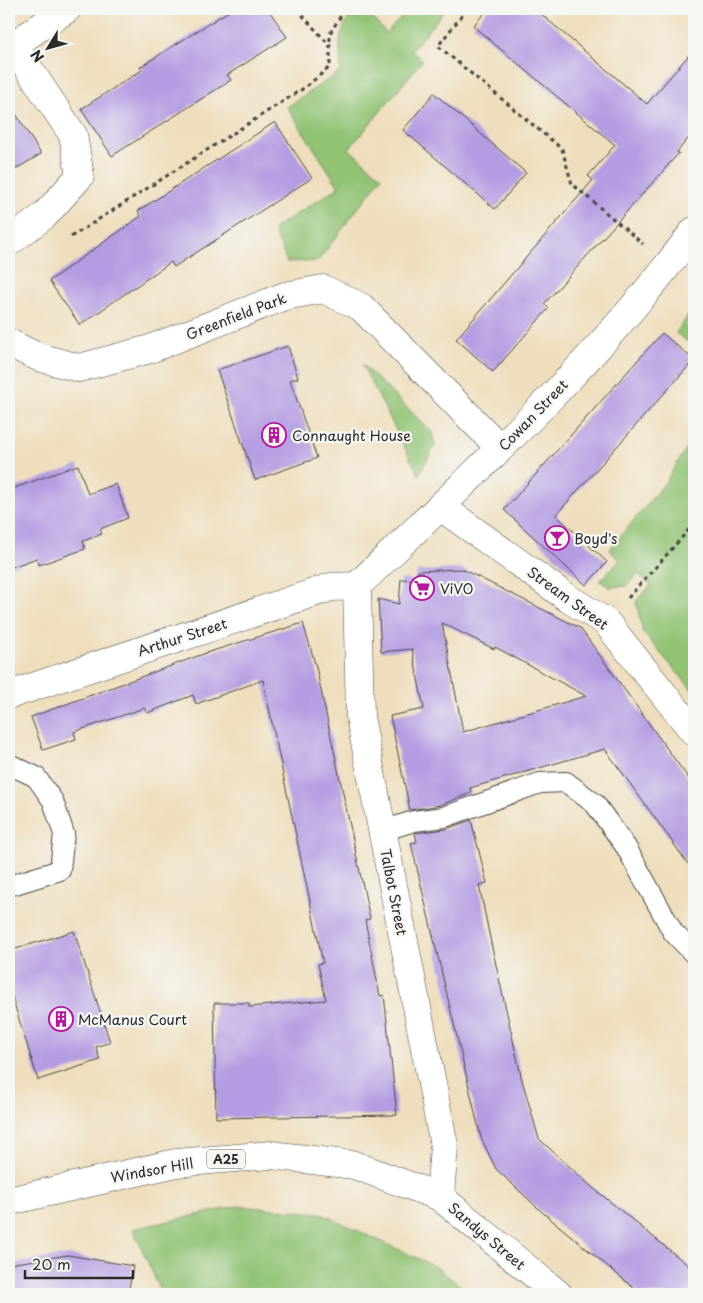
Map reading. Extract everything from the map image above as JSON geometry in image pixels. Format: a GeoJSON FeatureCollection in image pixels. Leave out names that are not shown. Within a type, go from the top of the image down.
{"type":"FeatureCollection","features":[{"type":"Feature","properties":{"kind":"street"},"geometry":{"type":"LineString","coordinates":[[9,242],[46,215],[80,176],[72,135],[11,47],[67,9]]}},
{"type":"Feature","properties":{"kind":"street","name":"Cowan Street"},"geometry":{"type":"LineString","coordinates":[[357,586],[500,448],[650,290],[694,230]]}},
{"type":"Feature","properties":{"kind":"street","name":"Greenfield Park"},"geometry":{"type":"LineString","coordinates":[[9,343],[38,357],[79,368],[150,349],[285,296],[323,289],[361,307],[500,448]]}},
{"type":"Feature","properties":{"kind":"street","name":"Stream Street"},"geometry":{"type":"LineString","coordinates":[[441,507],[569,599],[606,622],[694,732]]}},
{"type":"Feature","properties":{"kind":"street","name":"Arthur Street"},"geometry":{"type":"LineString","coordinates":[[9,695],[332,587],[357,586]]}},
{"type":"Feature","properties":{"kind":"street","name":"Talbot Street"},"geometry":{"type":"LineString","coordinates":[[357,586],[360,717],[444,1145],[440,1197]]}},
{"type":"Feature","properties":{"kind":"street","name":"Windsor Hill"},"geometry":{"type":"LineString","coordinates":[[9,1201],[176,1163],[272,1155],[354,1164],[440,1197]]}},
{"type":"Feature","properties":{"kind":"street","name":"Sandys Street"},"geometry":{"type":"LineString","coordinates":[[440,1197],[558,1294]]}},
{"type":"Feature","properties":{"kind":"lane"},"geometry":{"type":"LineString","coordinates":[[9,764],[36,776],[53,801],[64,834],[60,870],[12,885]]}},
{"type":"Feature","properties":{"kind":"lane"},"geometry":{"type":"LineString","coordinates":[[382,831],[414,821],[444,817],[540,783],[566,782],[595,804],[626,847],[673,932],[694,954]]}},
{"type":"Feature","properties":{"kind":"path"},"geometry":{"type":"LineString","coordinates":[[297,9],[330,47]]}},
{"type":"Feature","properties":{"kind":"path"},"geometry":{"type":"LineString","coordinates":[[64,242],[304,88],[330,67],[330,33],[345,9]]}},
{"type":"Feature","properties":{"kind":"path"},"geometry":{"type":"LineString","coordinates":[[467,9],[438,46],[562,149],[572,184],[668,266]]}},
{"type":"Feature","properties":{"kind":"path"},"geometry":{"type":"LineString","coordinates":[[626,600],[694,524]]}},
{"type":"Feature","properties":{"kind":"green space"},"geometry":{"type":"Polygon","coordinates":[[[354,9],[365,9],[386,33],[409,9],[446,9],[411,51],[423,60],[349,149],[382,177],[318,261],[287,262],[273,229],[339,187],[287,107],[341,71],[340,38],[354,9]]]}},
{"type":"Feature","properties":{"kind":"green space"},"geometry":{"type":"Polygon","coordinates":[[[694,307],[694,346],[676,333],[694,307]]]}},
{"type":"Feature","properties":{"kind":"green space"},"geometry":{"type":"Polygon","coordinates":[[[362,364],[432,432],[435,445],[419,475],[362,364]]]}},
{"type":"Feature","properties":{"kind":"green space"},"geometry":{"type":"Polygon","coordinates":[[[694,436],[694,692],[643,633],[636,601],[651,585],[638,574],[626,586],[609,587],[600,581],[620,560],[609,550],[665,483],[694,436]]]}},
{"type":"Feature","properties":{"kind":"green space"},"geometry":{"type":"Polygon","coordinates":[[[238,1206],[320,1213],[436,1267],[471,1294],[162,1294],[133,1229],[238,1206]]]}},
{"type":"Feature","properties":{"kind":"building"},"geometry":{"type":"Polygon","coordinates":[[[232,9],[268,9],[287,37],[227,75],[231,80],[112,156],[81,109],[142,70],[140,67],[232,9]]]}},
{"type":"Feature","properties":{"kind":"building"},"geometry":{"type":"Polygon","coordinates":[[[488,9],[535,9],[647,104],[694,49],[694,131],[677,152],[679,153],[544,304],[549,308],[493,372],[456,339],[593,180],[588,176],[615,145],[473,26],[488,9]]]}},
{"type":"Feature","properties":{"kind":"building"},"geometry":{"type":"Polygon","coordinates":[[[434,93],[526,173],[495,209],[403,130],[434,93]]]}},
{"type":"Feature","properties":{"kind":"building"},"geometry":{"type":"Polygon","coordinates":[[[9,103],[41,154],[9,173],[9,103]]]}},
{"type":"Feature","properties":{"kind":"building"},"geometry":{"type":"Polygon","coordinates":[[[275,122],[312,178],[174,267],[171,262],[80,325],[49,281],[141,216],[138,211],[275,122]]]}},
{"type":"Feature","properties":{"kind":"building"},"geometry":{"type":"Polygon","coordinates":[[[662,333],[694,360],[556,515],[607,562],[586,585],[504,510],[662,333]]]}},
{"type":"Feature","properties":{"kind":"building","name":"Connaught House"},"geometry":{"type":"Polygon","coordinates":[[[288,346],[298,378],[290,380],[317,458],[255,480],[217,370],[288,346]]]}},
{"type":"Feature","properties":{"kind":"building"},"geometry":{"type":"Polygon","coordinates":[[[78,465],[88,494],[116,484],[128,518],[100,529],[102,534],[83,541],[85,549],[39,565],[37,558],[9,568],[9,490],[78,465]]]}},
{"type":"Feature","properties":{"kind":"building"},"geometry":{"type":"Polygon","coordinates":[[[462,569],[580,628],[694,786],[694,872],[605,749],[470,788],[471,793],[441,805],[410,810],[390,716],[424,709],[412,649],[381,652],[378,599],[399,604],[401,579],[414,580],[418,571],[462,569]],[[442,623],[463,732],[586,696],[495,647],[494,649],[442,623]]]}},
{"type":"Feature","properties":{"kind":"building"},"geometry":{"type":"Polygon","coordinates":[[[303,623],[316,667],[370,919],[365,920],[380,996],[384,995],[397,1115],[216,1118],[214,1003],[249,1003],[249,1007],[326,1000],[318,964],[323,963],[263,680],[196,704],[193,695],[147,713],[144,708],[74,732],[76,739],[43,750],[31,717],[209,652],[303,623]]]}},
{"type":"Feature","properties":{"kind":"building"},"geometry":{"type":"Polygon","coordinates":[[[471,820],[487,883],[479,885],[491,943],[522,1080],[539,1139],[592,1187],[694,1270],[694,1294],[641,1294],[541,1211],[496,1169],[481,1138],[411,843],[417,842],[415,833],[446,829],[471,820]]]}},
{"type":"Feature","properties":{"kind":"building","name":"McManus Court"},"geometry":{"type":"Polygon","coordinates":[[[74,931],[110,1042],[96,1047],[100,1060],[38,1080],[9,987],[9,951],[74,931]]]}},
{"type":"Feature","properties":{"kind":"building"},"geometry":{"type":"Polygon","coordinates":[[[68,1255],[133,1266],[128,1294],[9,1294],[9,1264],[68,1255]]]}},
{"type":"Feature","properties":{"kind":"place","name":"Connaught House"},"geometry":{"type":"Point","coordinates":[274,435]}},
{"type":"Feature","properties":{"kind":"place","name":"Boyd's"},"geometry":{"type":"Point","coordinates":[557,538]}},
{"type":"Feature","properties":{"kind":"place","name":"ViVO"},"geometry":{"type":"Point","coordinates":[422,588]}},
{"type":"Feature","properties":{"kind":"place","name":"McManus Court"},"geometry":{"type":"Point","coordinates":[61,1019]}}]}
